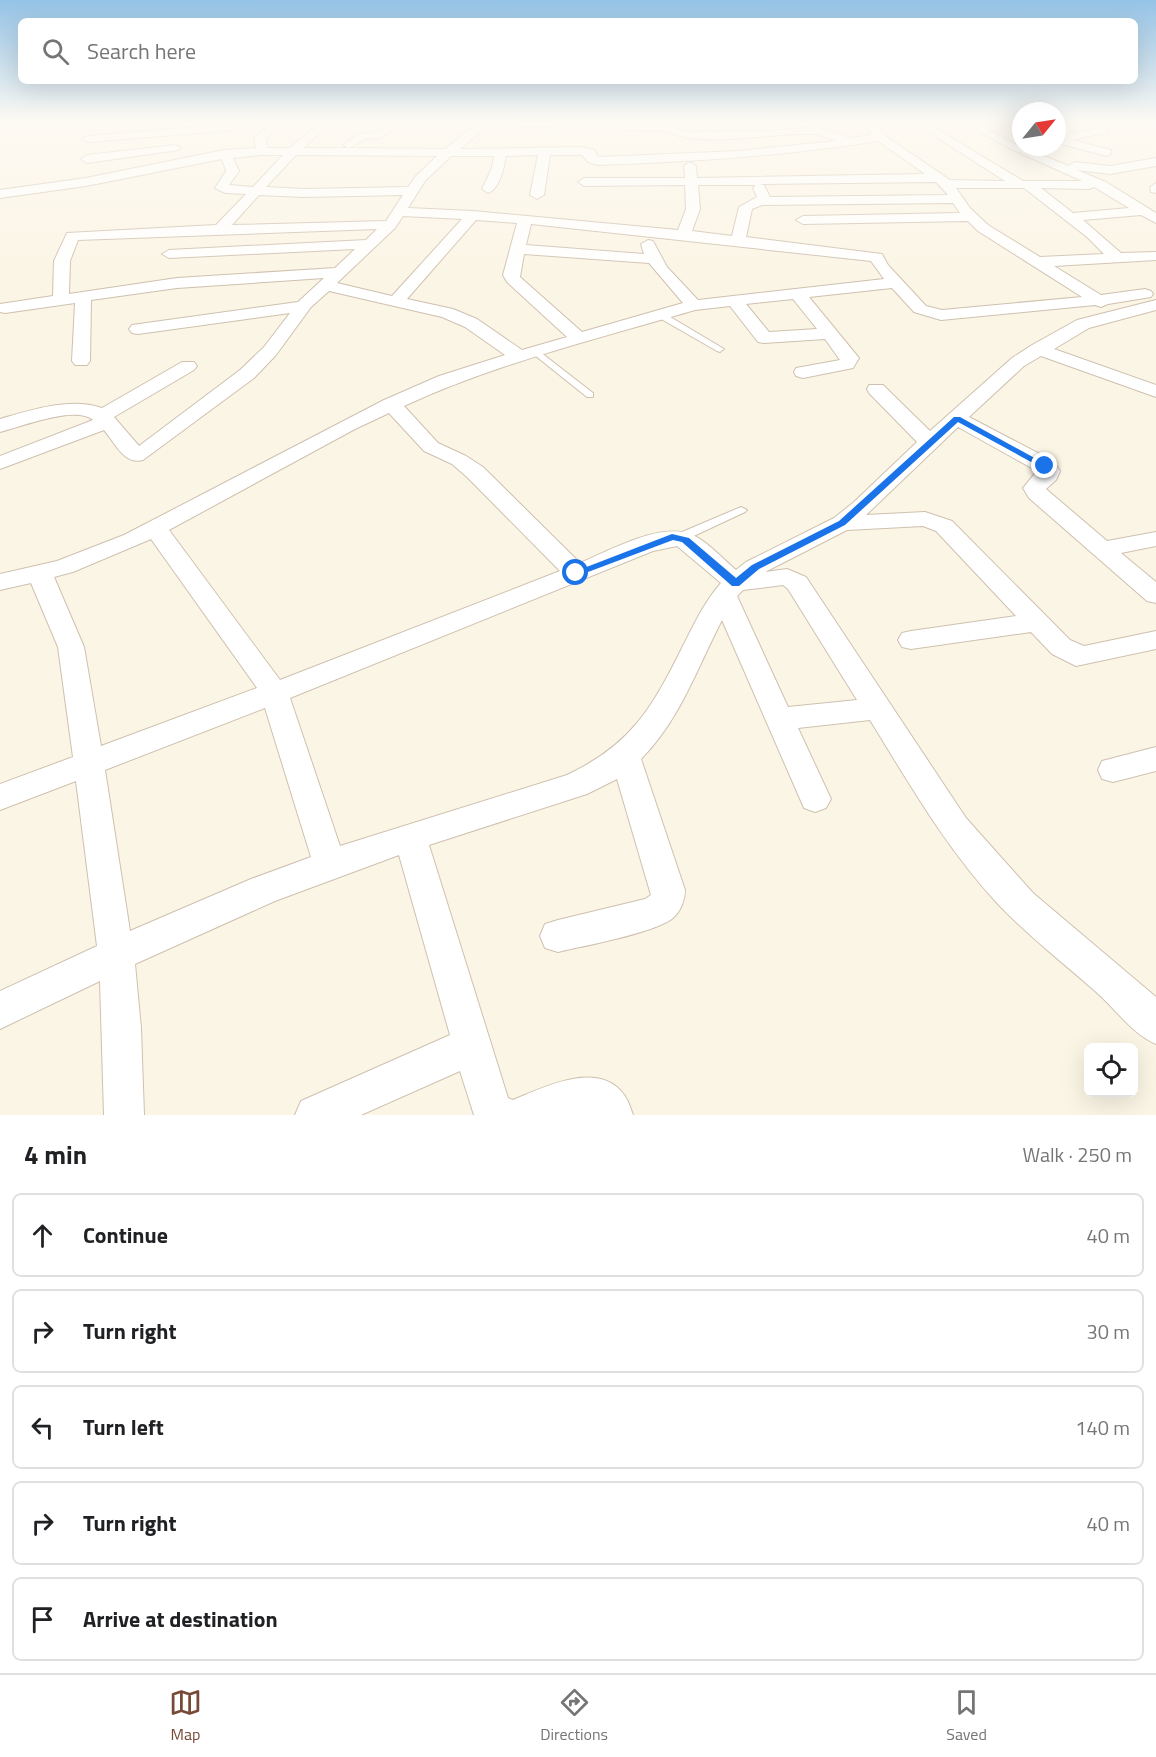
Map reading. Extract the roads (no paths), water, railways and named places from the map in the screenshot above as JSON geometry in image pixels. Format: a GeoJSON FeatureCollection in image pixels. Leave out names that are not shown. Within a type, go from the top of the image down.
{"type":"FeatureCollection","features":[{"type":"Feature","properties":{"kind":"street"},"geometry":{"type":"LineString","coordinates":[[0,183],[60,174]]}},
{"type":"Feature","properties":{"kind":"street"},"geometry":{"type":"LineString","coordinates":[[0,194],[125,174]]}},
{"type":"Feature","properties":{"kind":"street"},"geometry":{"type":"LineString","coordinates":[[231,174],[221,188],[255,192],[413,191]]}},
{"type":"Feature","properties":{"kind":"street"},"geometry":{"type":"LineString","coordinates":[[220,229],[272,174]]}},
{"type":"Feature","properties":{"kind":"street"},"geometry":{"type":"LineString","coordinates":[[0,426],[31,416],[91,410],[104,420],[136,456],[145,451],[247,374],[270,351],[303,306],[390,225],[425,174]]}},
{"type":"Feature","properties":{"kind":"street"},"geometry":{"type":"LineString","coordinates":[[488,189],[491,174]]}},
{"type":"Feature","properties":{"kind":"street"},"geometry":{"type":"LineString","coordinates":[[537,195],[541,174]]}},
{"type":"Feature","properties":{"kind":"street"},"geometry":{"type":"LineString","coordinates":[[684,234],[693,209],[691,174]]}},
{"type":"Feature","properties":{"kind":"street"},"geometry":{"type":"LineString","coordinates":[[584,182],[737,174]]}},
{"type":"Feature","properties":{"kind":"street"},"geometry":{"type":"LineString","coordinates":[[754,174],[763,201]]}},
{"type":"Feature","properties":{"kind":"street"},"geometry":{"type":"LineString","coordinates":[[934,174],[944,181],[982,228],[1119,312]]}},
{"type":"Feature","properties":{"kind":"street"},"geometry":{"type":"LineString","coordinates":[[1006,174],[1070,217],[1117,258]]}},
{"type":"Feature","properties":{"kind":"street"},"geometry":{"type":"LineString","coordinates":[[1076,174],[1101,185],[1156,219]]}},
{"type":"Feature","properties":{"kind":"street"},"geometry":{"type":"LineString","coordinates":[[756,180],[1101,185]]}},
{"type":"Feature","properties":{"kind":"street"},"geometry":{"type":"LineString","coordinates":[[738,240],[746,207],[763,201],[958,199]]}},
{"type":"Feature","properties":{"kind":"street"},"geometry":{"type":"LineString","coordinates":[[1070,217],[1156,204]]}},
{"type":"Feature","properties":{"kind":"street"},"geometry":{"type":"LineString","coordinates":[[400,212],[472,215],[644,230],[877,257]]}},
{"type":"Feature","properties":{"kind":"street"},"geometry":{"type":"LineString","coordinates":[[396,301],[472,215]]}},
{"type":"Feature","properties":{"kind":"street"},"geometry":{"type":"LineString","coordinates":[[803,220],[877,229],[971,217]]}},
{"type":"Feature","properties":{"kind":"street"},"geometry":{"type":"LineString","coordinates":[[525,220],[511,271],[513,279],[578,338]]}},
{"type":"Feature","properties":{"kind":"street"},"geometry":{"type":"LineString","coordinates":[[61,300],[62,261],[70,237],[189,230],[390,225]]}},
{"type":"Feature","properties":{"kind":"street"},"geometry":{"type":"LineString","coordinates":[[877,229],[877,257],[881,267],[920,309],[941,315],[1010,311],[1156,293]]}},
{"type":"Feature","properties":{"kind":"street"},"geometry":{"type":"LineString","coordinates":[[139,288],[189,230]]}},
{"type":"Feature","properties":{"kind":"street"},"geometry":{"type":"LineString","coordinates":[[644,230],[653,259],[660,270],[694,305]]}},
{"type":"Feature","properties":{"kind":"street"},"geometry":{"type":"LineString","coordinates":[[161,262],[370,244]]}},
{"type":"Feature","properties":{"kind":"street"},"geometry":{"type":"LineString","coordinates":[[517,249],[653,259]]}},
{"type":"Feature","properties":{"kind":"street"},"geometry":{"type":"LineString","coordinates":[[1035,262],[1156,256]]}},
{"type":"Feature","properties":{"kind":"street"},"geometry":{"type":"LineString","coordinates":[[5,309],[139,288],[245,277],[340,272]]}},
{"type":"Feature","properties":{"kind":"street"},"geometry":{"type":"LineString","coordinates":[[0,582],[40,574],[85,560],[156,529],[348,425],[446,380],[578,338],[694,305],[894,283]]}},
{"type":"Feature","properties":{"kind":"street"},"geometry":{"type":"LineString","coordinates":[[325,285],[460,318],[527,354]]}},
{"type":"Feature","properties":{"kind":"street"},"geometry":{"type":"LineString","coordinates":[[798,293],[848,354],[850,362],[840,366],[803,372]]}},
{"type":"Feature","properties":{"kind":"street"},"geometry":{"type":"LineString","coordinates":[[81,361],[83,296]]}},
{"type":"Feature","properties":{"kind":"street"},"geometry":{"type":"LineString","coordinates":[[733,299],[764,339],[831,333]]}},
{"type":"Feature","properties":{"kind":"street"},"geometry":{"type":"LineString","coordinates":[[0,1010],[116,955],[263,890],[330,865],[576,785],[605,771],[625,756],[657,721],[730,590],[755,567],[842,523],[1018,362],[1083,324],[1119,312],[1156,305]]}},
{"type":"Feature","properties":{"kind":"street"},"geometry":{"type":"LineString","coordinates":[[138,329],[303,306]]}},
{"type":"Feature","properties":{"kind":"street"},"geometry":{"type":"LineString","coordinates":[[1038,349],[1156,391]]}},
{"type":"Feature","properties":{"kind":"street"},"geometry":{"type":"LineString","coordinates":[[0,463],[104,420],[188,366]]}},
{"type":"Feature","properties":{"kind":"street"},"geometry":{"type":"LineString","coordinates":[[876,389],[930,443]]}},
{"type":"Feature","properties":{"kind":"street"},"geometry":{"type":"LineString","coordinates":[[391,404],[431,447],[459,460],[475,472],[576,573]]}},
{"type":"Feature","properties":{"kind":"street"},"geometry":{"type":"LineString","coordinates":[[957,419],[1045,466],[1049,471],[1048,475],[1034,488],[1037,493],[1156,596]]}},
{"type":"Feature","properties":{"kind":"street"},"geometry":{"type":"LineString","coordinates":[[842,523],[925,519],[937,522],[944,526],[1061,647],[1076,656],[1156,640]]}},
{"type":"Feature","properties":{"kind":"street"},"geometry":{"type":"LineString","coordinates":[[156,529],[262,673],[274,693],[330,865]]}},
{"type":"Feature","properties":{"kind":"street"},"geometry":{"type":"LineString","coordinates":[[0,797],[274,693],[664,539],[679,538],[685,540],[730,590],[779,719],[815,799]]}},
{"type":"Feature","properties":{"kind":"street"},"geometry":{"type":"LineString","coordinates":[[1102,549],[1156,539]]}},
{"type":"Feature","properties":{"kind":"street"},"geometry":{"type":"LineString","coordinates":[[40,574],[71,646],[116,955],[122,1028],[124,1115]]}},
{"type":"Feature","properties":{"kind":"street"},"geometry":{"type":"LineString","coordinates":[[730,590],[787,577],[797,583],[955,828],[1007,892],[1109,977],[1156,1025]]}},
{"type":"Feature","properties":{"kind":"street"},"geometry":{"type":"LineString","coordinates":[[911,640],[1037,622]]}},
{"type":"Feature","properties":{"kind":"street"},"geometry":{"type":"LineString","coordinates":[[779,719],[878,708]]}},
{"type":"Feature","properties":{"kind":"street"},"geometry":{"type":"LineString","coordinates":[[558,936],[651,913],[663,907],[668,898],[668,890],[625,756]]}},
{"type":"Feature","properties":{"kind":"street"},"geometry":{"type":"LineString","coordinates":[[1113,770],[1156,759]]}},
{"type":"Feature","properties":{"kind":"street"},"geometry":{"type":"LineString","coordinates":[[411,838],[489,1100],[494,1112],[499,1115]]}},
{"type":"Feature","properties":{"kind":"street"},"geometry":{"type":"LineString","coordinates":[[315,1115],[472,1045]]}},
{"type":"Feature","properties":{"kind":"street"},"geometry":{"type":"LineString","coordinates":[[526,1115],[586,1097],[598,1099],[608,1106],[613,1115]]}},
{"type":"Feature","properties":{"kind":"lane"},"geometry":{"type":"LineString","coordinates":[[660,314],[720,349]]}},
{"type":"Feature","properties":{"kind":"lane"},"geometry":{"type":"LineString","coordinates":[[527,354],[590,395]]}},
{"type":"Feature","properties":{"kind":"lane"},"geometry":{"type":"LineString","coordinates":[[679,538],[741,510]]}}]}
